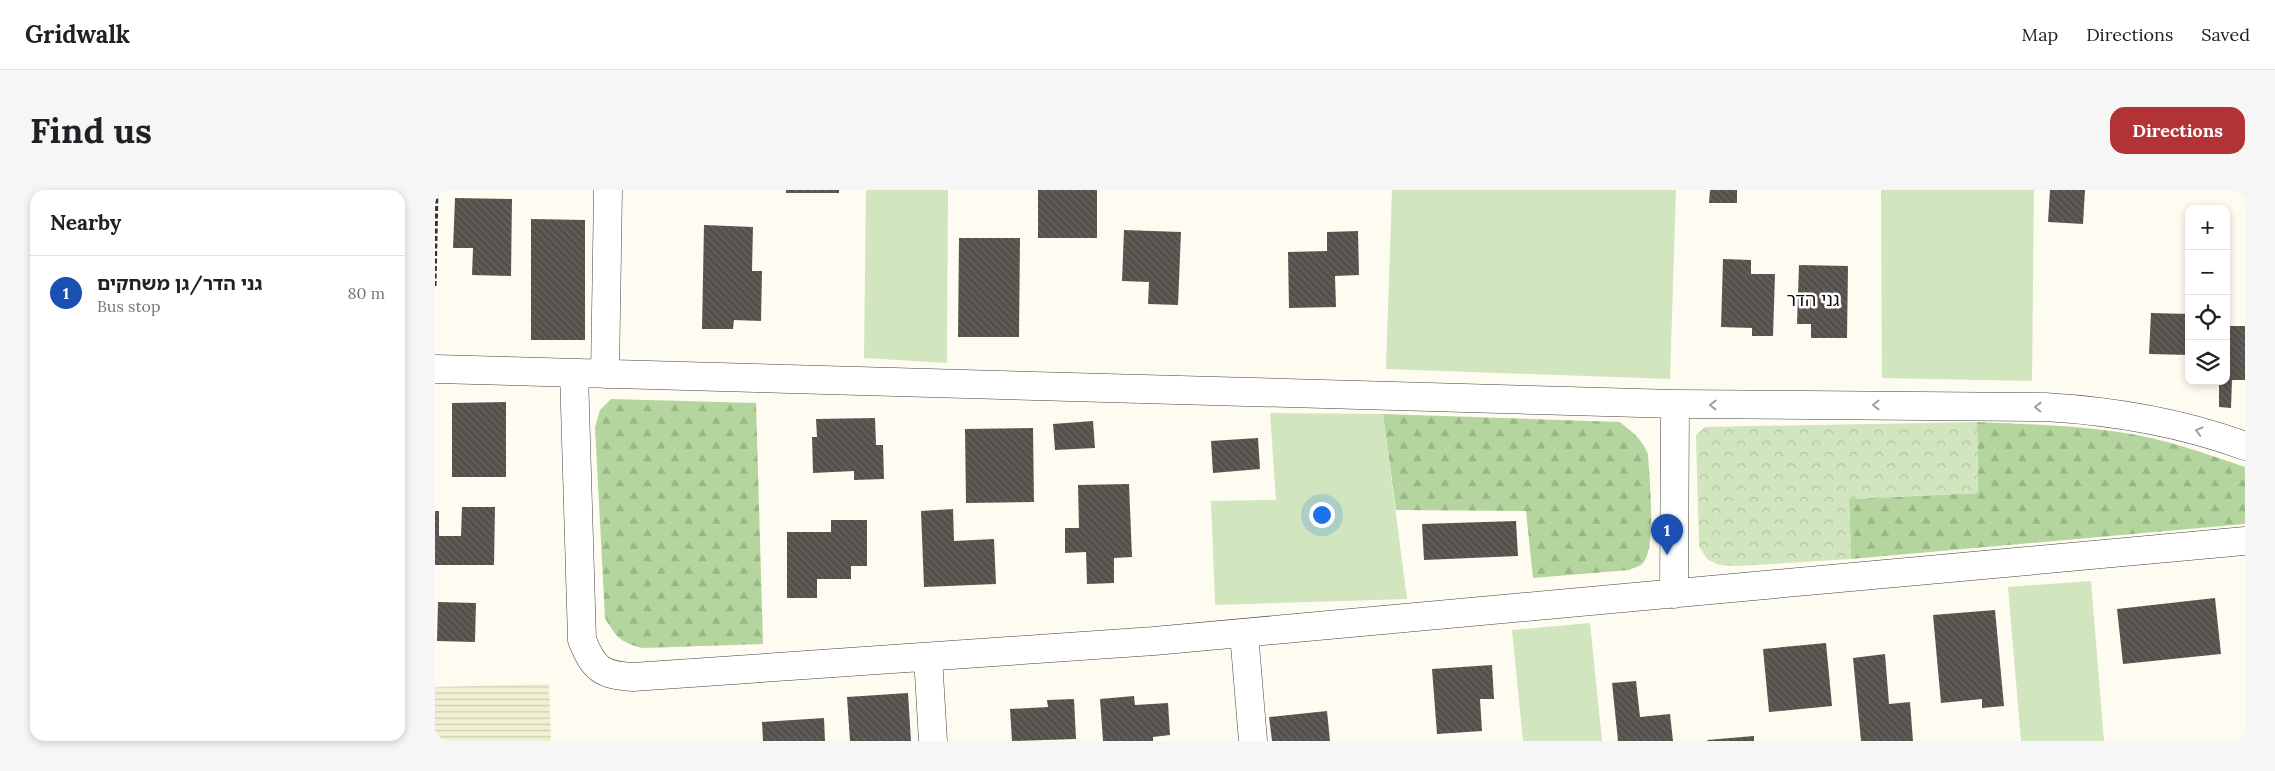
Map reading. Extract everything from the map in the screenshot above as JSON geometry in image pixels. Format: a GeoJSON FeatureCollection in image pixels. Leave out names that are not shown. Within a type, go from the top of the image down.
{"type":"FeatureCollection","features":[{"type":"Feature","properties":{"kind":"street"},"geometry":{"type":"LineString","coordinates":[[605,374],[608,190]]}},
{"type":"Feature","properties":{"kind":"street"},"geometry":{"type":"LineString","coordinates":[[435,369],[1675,404],[1991,406],[2079,409],[2174,424],[2245,446]]}},
{"type":"Feature","properties":{"kind":"street"},"geometry":{"type":"LineString","coordinates":[[574,373],[580,625],[582,640],[595,667],[617,676],[633,677],[928,657],[1244,633],[2245,541]]}},
{"type":"Feature","properties":{"kind":"street"},"geometry":{"type":"LineString","coordinates":[[1675,404],[1675,594]]}},
{"type":"Feature","properties":{"kind":"street"},"geometry":{"type":"LineString","coordinates":[[1244,633],[1253,741]]}},
{"type":"Feature","properties":{"kind":"street"},"geometry":{"type":"LineString","coordinates":[[928,657],[933,741]]}},
{"type":"Feature","properties":{"kind":"path"},"geometry":{"type":"LineString","coordinates":[[435,286],[437,190]]}},
{"type":"Feature","properties":{"kind":"shaded area"},"geometry":{"type":"Polygon","coordinates":[[[549,684],[551,741],[435,741],[435,687],[549,684]]]}},
{"type":"Feature","properties":{"kind":"green space"},"geometry":{"type":"Polygon","coordinates":[[[866,190],[948,190],[947,363],[864,358],[866,190]]]}},
{"type":"Feature","properties":{"kind":"green space"},"geometry":{"type":"Polygon","coordinates":[[[1392,190],[1676,190],[1670,379],[1386,369],[1392,190]]]}},
{"type":"Feature","properties":{"kind":"green space"},"geometry":{"type":"Polygon","coordinates":[[[1881,190],[2034,190],[2032,381],[1882,378],[1881,190]]]}},
{"type":"Feature","properties":{"kind":"green space"},"geometry":{"type":"Polygon","coordinates":[[[611,399],[756,403],[763,644],[642,648],[619,638],[605,618],[595,427],[600,410],[611,399]]]}},
{"type":"Feature","properties":{"kind":"green space"},"geometry":{"type":"Polygon","coordinates":[[[1270,413],[1383,414],[1407,599],[1215,605],[1211,501],[1276,500],[1270,413]]]}},
{"type":"Feature","properties":{"kind":"green space"},"geometry":{"type":"Polygon","coordinates":[[[1383,414],[1619,422],[1636,436],[1648,454],[1651,528],[1650,543],[1643,563],[1629,570],[1533,578],[1526,511],[1396,510],[1383,414]]]}},
{"type":"Feature","properties":{"kind":"green space"},"geometry":{"type":"Polygon","coordinates":[[[1977,422],[2066,426],[2135,435],[2183,446],[2245,467],[2245,524],[1851,559],[1849,499],[1978,493],[1977,422]]]}},
{"type":"Feature","properties":{"kind":"green space"},"geometry":{"type":"Polygon","coordinates":[[[1977,422],[1978,493],[1849,499],[1851,559],[1738,566],[1719,565],[1707,559],[1699,546],[1696,435],[1705,427],[1977,422]]]}},
{"type":"Feature","properties":{"kind":"green space"},"geometry":{"type":"Polygon","coordinates":[[[2091,581],[2104,741],[2021,741],[2008,587],[2091,581]]]}},
{"type":"Feature","properties":{"kind":"green space"},"geometry":{"type":"Polygon","coordinates":[[[1590,623],[1602,741],[1523,741],[1512,630],[1590,623]]]}},
{"type":"Feature","properties":{"kind":"building"},"geometry":{"type":"Polygon","coordinates":[[[786,190],[839,190],[839,193],[786,193],[786,190]]]}},
{"type":"Feature","properties":{"kind":"building"},"geometry":{"type":"Polygon","coordinates":[[[1038,190],[1097,190],[1097,238],[1038,238],[1038,190]]]}},
{"type":"Feature","properties":{"kind":"building"},"geometry":{"type":"Polygon","coordinates":[[[1710,190],[1737,190],[1737,203],[1709,203],[1710,190]]]}},
{"type":"Feature","properties":{"kind":"building"},"geometry":{"type":"Polygon","coordinates":[[[2050,190],[2085,190],[2083,224],[2048,222],[2050,190]]]}},
{"type":"Feature","properties":{"kind":"building"},"geometry":{"type":"Polygon","coordinates":[[[455,198],[512,199],[511,276],[472,275],[473,248],[453,248],[455,198]]]}},
{"type":"Feature","properties":{"kind":"building"},"geometry":{"type":"Polygon","coordinates":[[[531,219],[585,220],[585,340],[531,340],[531,219]]]}},
{"type":"Feature","properties":{"kind":"building"},"geometry":{"type":"Polygon","coordinates":[[[704,225],[753,227],[752,271],[762,271],[761,321],[734,320],[733,329],[702,329],[704,225]]]}},
{"type":"Feature","properties":{"kind":"building"},"geometry":{"type":"Polygon","coordinates":[[[1124,230],[1181,232],[1178,305],[1148,304],[1149,282],[1122,281],[1124,230]]]}},
{"type":"Feature","properties":{"kind":"building"},"geometry":{"type":"Polygon","coordinates":[[[1358,231],[1359,275],[1335,276],[1336,307],[1289,308],[1288,252],[1327,251],[1327,232],[1358,231]]]}},
{"type":"Feature","properties":{"kind":"building"},"geometry":{"type":"Polygon","coordinates":[[[959,238],[1020,238],[1019,337],[958,337],[959,238]]]}},
{"type":"Feature","properties":{"kind":"building"},"geometry":{"type":"Polygon","coordinates":[[[1723,259],[1751,260],[1751,274],[1775,274],[1773,336],[1752,336],[1752,328],[1721,327],[1723,259]]]}},
{"type":"Feature","properties":{"kind":"building"},"geometry":{"type":"Polygon","coordinates":[[[1799,265],[1848,266],[1847,338],[1811,338],[1811,324],[1797,324],[1799,265]]]}},
{"type":"Feature","properties":{"kind":"building"},"geometry":{"type":"Polygon","coordinates":[[[2151,313],[2185,314],[2185,355],[2149,354],[2151,313]]]}},
{"type":"Feature","properties":{"kind":"building"},"geometry":{"type":"Polygon","coordinates":[[[2230,326],[2245,326],[2245,380],[2232,380],[2231,408],[2219,407],[2219,385],[2230,385],[2230,326]]]}},
{"type":"Feature","properties":{"kind":"building"},"geometry":{"type":"Polygon","coordinates":[[[506,402],[506,477],[452,477],[452,403],[506,402]]]}},
{"type":"Feature","properties":{"kind":"building"},"geometry":{"type":"Polygon","coordinates":[[[875,418],[876,445],[883,445],[884,479],[854,480],[854,471],[813,473],[812,437],[817,437],[816,419],[875,418]]]}},
{"type":"Feature","properties":{"kind":"building"},"geometry":{"type":"Polygon","coordinates":[[[1093,421],[1095,448],[1055,450],[1053,424],[1093,421]]]}},
{"type":"Feature","properties":{"kind":"building"},"geometry":{"type":"Polygon","coordinates":[[[1033,428],[1034,502],[966,503],[965,429],[1033,428]]]}},
{"type":"Feature","properties":{"kind":"building"},"geometry":{"type":"Polygon","coordinates":[[[1258,438],[1260,469],[1213,473],[1211,441],[1258,438]]]}},
{"type":"Feature","properties":{"kind":"building"},"geometry":{"type":"Polygon","coordinates":[[[1129,484],[1132,557],[1114,558],[1114,583],[1087,584],[1086,552],[1065,553],[1065,528],[1079,528],[1078,485],[1129,484]]]}},
{"type":"Feature","properties":{"kind":"building"},"geometry":{"type":"Polygon","coordinates":[[[462,507],[495,507],[494,565],[435,565],[435,511],[439,511],[439,536],[461,536],[462,507]]]}},
{"type":"Feature","properties":{"kind":"building"},"geometry":{"type":"Polygon","coordinates":[[[953,509],[954,541],[994,539],[996,584],[924,587],[921,511],[953,509]]]}},
{"type":"Feature","properties":{"kind":"building"},"geometry":{"type":"Polygon","coordinates":[[[831,520],[867,520],[867,566],[851,566],[851,579],[817,579],[817,598],[787,598],[787,532],[831,532],[831,520]]]}},
{"type":"Feature","properties":{"kind":"building"},"geometry":{"type":"Polygon","coordinates":[[[1516,521],[1518,556],[1424,560],[1422,524],[1516,521]]]}},
{"type":"Feature","properties":{"kind":"building"},"geometry":{"type":"Polygon","coordinates":[[[2215,598],[2221,654],[2123,664],[2117,609],[2215,598]]]}},
{"type":"Feature","properties":{"kind":"building"},"geometry":{"type":"Polygon","coordinates":[[[438,602],[476,603],[475,642],[437,641],[438,602]]]}},
{"type":"Feature","properties":{"kind":"building"},"geometry":{"type":"Polygon","coordinates":[[[1995,610],[2004,706],[1982,708],[1982,699],[1941,703],[1933,615],[1995,610]]]}},
{"type":"Feature","properties":{"kind":"building"},"geometry":{"type":"Polygon","coordinates":[[[1826,643],[1832,706],[1769,712],[1763,649],[1826,643]]]}},
{"type":"Feature","properties":{"kind":"building"},"geometry":{"type":"Polygon","coordinates":[[[1885,654],[1889,704],[1910,702],[1913,741],[1861,741],[1853,658],[1885,654]]]}},
{"type":"Feature","properties":{"kind":"building"},"geometry":{"type":"Polygon","coordinates":[[[1492,665],[1494,699],[1480,699],[1482,731],[1437,734],[1432,669],[1492,665]]]}},
{"type":"Feature","properties":{"kind":"building"},"geometry":{"type":"Polygon","coordinates":[[[1636,681],[1640,717],[1670,714],[1673,741],[1618,741],[1612,683],[1636,681]]]}},
{"type":"Feature","properties":{"kind":"building"},"geometry":{"type":"Polygon","coordinates":[[[908,693],[911,741],[850,741],[847,697],[908,693]]]}},
{"type":"Feature","properties":{"kind":"building"},"geometry":{"type":"Polygon","coordinates":[[[1134,696],[1135,705],[1168,703],[1170,735],[1153,737],[1153,741],[1103,741],[1100,699],[1134,696]]]}},
{"type":"Feature","properties":{"kind":"building"},"geometry":{"type":"Polygon","coordinates":[[[1074,699],[1076,739],[1012,741],[1010,709],[1048,707],[1047,700],[1074,699]]]}},
{"type":"Feature","properties":{"kind":"building"},"geometry":{"type":"Polygon","coordinates":[[[1327,711],[1330,741],[1272,741],[1269,717],[1327,711]]]}},
{"type":"Feature","properties":{"kind":"building"},"geometry":{"type":"Polygon","coordinates":[[[824,718],[825,741],[763,741],[762,722],[824,718]]]}},
{"type":"Feature","properties":{"kind":"building"},"geometry":{"type":"Polygon","coordinates":[[[1754,736],[1754,741],[1707,740],[1754,736]]]}},
{"type":"Feature","properties":{"kind":"place","name":"גני הדר/גן משחקים"},"geometry":{"type":"Point","coordinates":[1667,555]}},
{"type":"Feature","properties":{"kind":"district","name":"גני הדר"},"geometry":{"type":"Point","coordinates":[1813,299]}}]}
